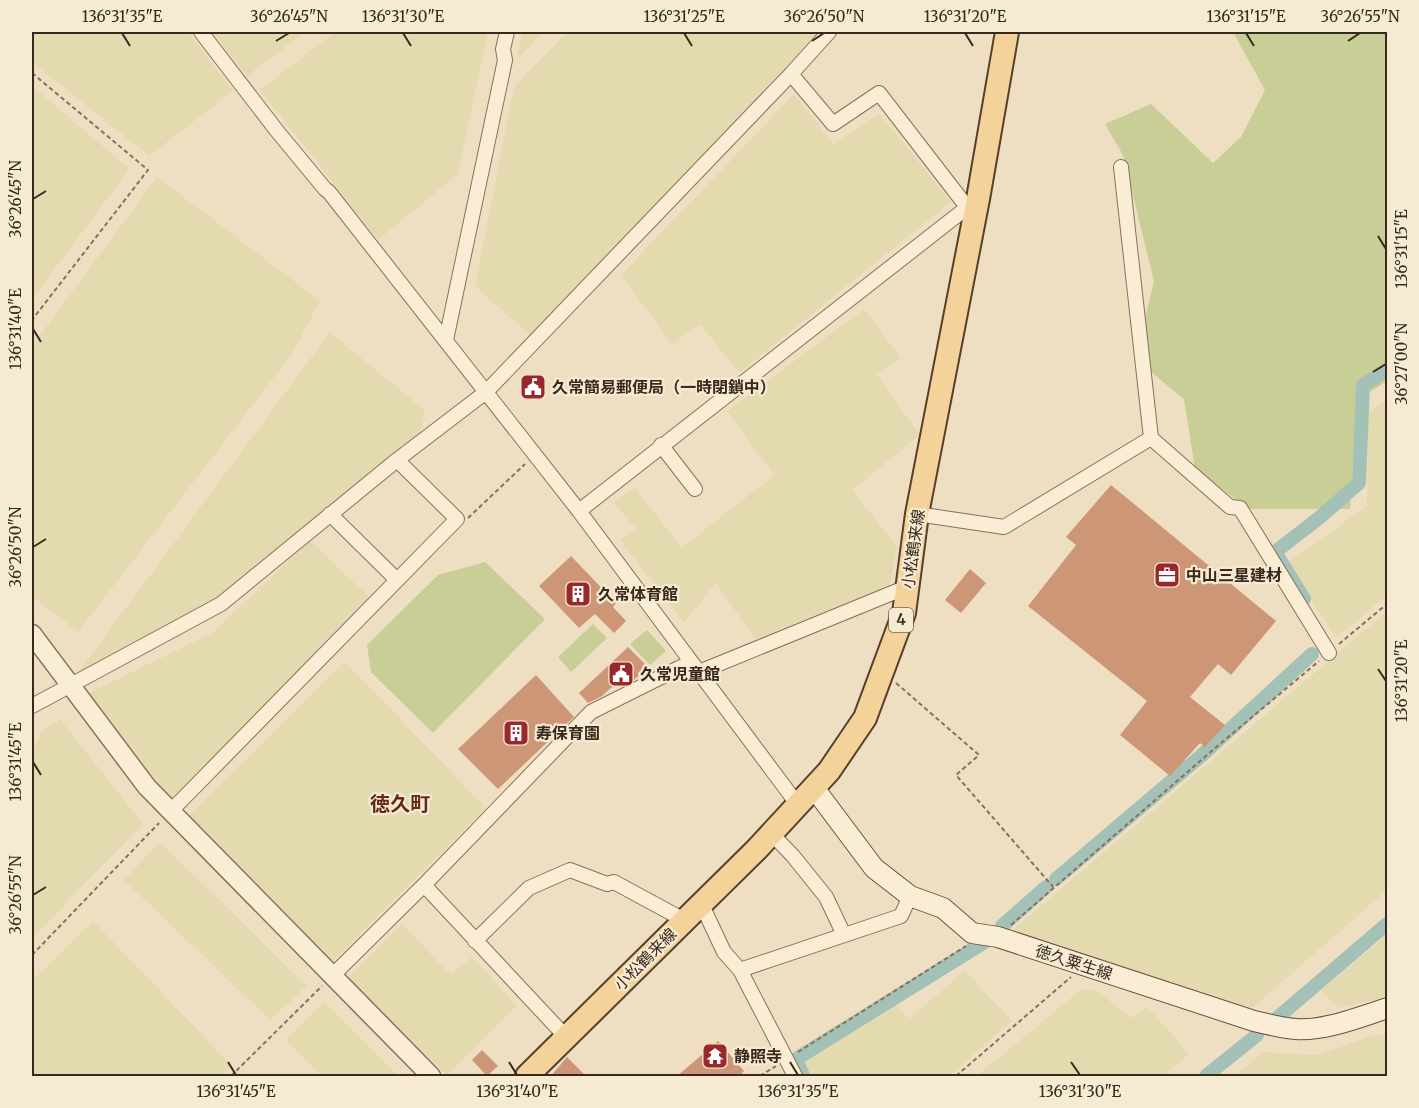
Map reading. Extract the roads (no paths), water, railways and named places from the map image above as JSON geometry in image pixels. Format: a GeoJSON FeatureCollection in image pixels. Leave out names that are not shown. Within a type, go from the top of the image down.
{"type":"FeatureCollection","features":[{"type":"Feature","properties":{"kind":"main road","name":"小松鶴来線"},"geometry":{"type":"LineString","coordinates":[[527,1077],[798,805],[829,771],[865,718],[904,613],[917,514],[1006,32]]}},
{"type":"Feature","properties":{"kind":"main road","name":"徳久粟生線"},"geometry":{"type":"LineString","coordinates":[[814,788],[874,868],[910,896],[943,908],[972,933],[991,936],[1254,1021],[1278,1026],[1298,1029],[1335,1025],[1388,1008]]}},
{"type":"Feature","properties":{"kind":"street"},"geometry":{"type":"LineString","coordinates":[[201,32],[579,511],[798,805]]}},
{"type":"Feature","properties":{"kind":"street"},"geometry":{"type":"LineString","coordinates":[[446,340],[505,60],[503,49],[507,32]]}},
{"type":"Feature","properties":{"kind":"street"},"geometry":{"type":"LineString","coordinates":[[32,706],[221,604],[397,460],[486,392],[829,32]]}},
{"type":"Feature","properties":{"kind":"street"},"geometry":{"type":"LineString","coordinates":[[579,511],[973,203],[879,93],[833,124],[791,74]]}},
{"type":"Feature","properties":{"kind":"street"},"geometry":{"type":"LineString","coordinates":[[1121,167],[1151,438],[1230,507],[1240,508],[1329,653]]}},
{"type":"Feature","properties":{"kind":"street"},"geometry":{"type":"LineString","coordinates":[[917,514],[1004,527],[1151,438]]}},
{"type":"Feature","properties":{"kind":"street"},"geometry":{"type":"LineString","coordinates":[[662,445],[695,489]]}},
{"type":"Feature","properties":{"kind":"street"},"geometry":{"type":"LineString","coordinates":[[170,812],[457,519],[397,460]]}},
{"type":"Feature","properties":{"kind":"street"},"geometry":{"type":"LineString","coordinates":[[330,514],[397,580]]}},
{"type":"Feature","properties":{"kind":"street"},"geometry":{"type":"LineString","coordinates":[[332,976],[424,885],[591,712],[695,667],[907,587]]}},
{"type":"Feature","properties":{"kind":"street"},"geometry":{"type":"LineString","coordinates":[[32,634],[122,757],[170,812],[431,1077]]}},
{"type":"Feature","properties":{"kind":"street"},"geometry":{"type":"LineString","coordinates":[[771,833],[826,897],[844,935]]}},
{"type":"Feature","properties":{"kind":"street"},"geometry":{"type":"LineString","coordinates":[[475,941],[529,888],[570,870],[607,884],[614,882],[684,920]]}},
{"type":"Feature","properties":{"kind":"street"},"geometry":{"type":"LineString","coordinates":[[424,885],[566,1037]]}},
{"type":"Feature","properties":{"kind":"street"},"geometry":{"type":"LineString","coordinates":[[740,970],[826,939],[901,916],[910,896]]}},
{"type":"Feature","properties":{"kind":"street"},"geometry":{"type":"LineString","coordinates":[[701,903],[724,952],[740,970],[795,1077]]}},
{"type":"Feature","properties":{"kind":"waterway"},"geometry":{"type":"LineString","coordinates":[[1304,599],[1275,552],[1359,483],[1363,385],[1388,369]]}},
{"type":"Feature","properties":{"kind":"waterway"},"geometry":{"type":"LineString","coordinates":[[1056,879],[1202,755],[1312,654]]}},
{"type":"Feature","properties":{"kind":"waterway"},"geometry":{"type":"LineString","coordinates":[[1002,926],[1046,887]]}},
{"type":"Feature","properties":{"kind":"waterway"},"geometry":{"type":"LineString","coordinates":[[1276,1019],[1388,923]]}},
{"type":"Feature","properties":{"kind":"waterway"},"geometry":{"type":"LineString","coordinates":[[803,1076],[796,1059],[983,943]]}},
{"type":"Feature","properties":{"kind":"waterway"},"geometry":{"type":"LineString","coordinates":[[1206,1076],[1257,1035]]}},
{"type":"Feature","properties":{"kind":"place","name":"久常簡易郵便局（一時閉鎖中）"},"geometry":{"type":"Point","coordinates":[533,387]}},
{"type":"Feature","properties":{"kind":"place","name":"中山三星建材"},"geometry":{"type":"Point","coordinates":[1167,575]}},
{"type":"Feature","properties":{"kind":"place","name":"久常体育館"},"geometry":{"type":"Point","coordinates":[578,594]}},
{"type":"Feature","properties":{"kind":"place","name":"久常児童館"},"geometry":{"type":"Point","coordinates":[621,674]}},
{"type":"Feature","properties":{"kind":"place","name":"寿保育園"},"geometry":{"type":"Point","coordinates":[516,733]}},
{"type":"Feature","properties":{"kind":"place","name":"静照寺"},"geometry":{"type":"Point","coordinates":[715,1056]}},
{"type":"Feature","properties":{"kind":"district","name":"徳久町"},"geometry":{"type":"Point","coordinates":[400,804]}}]}
